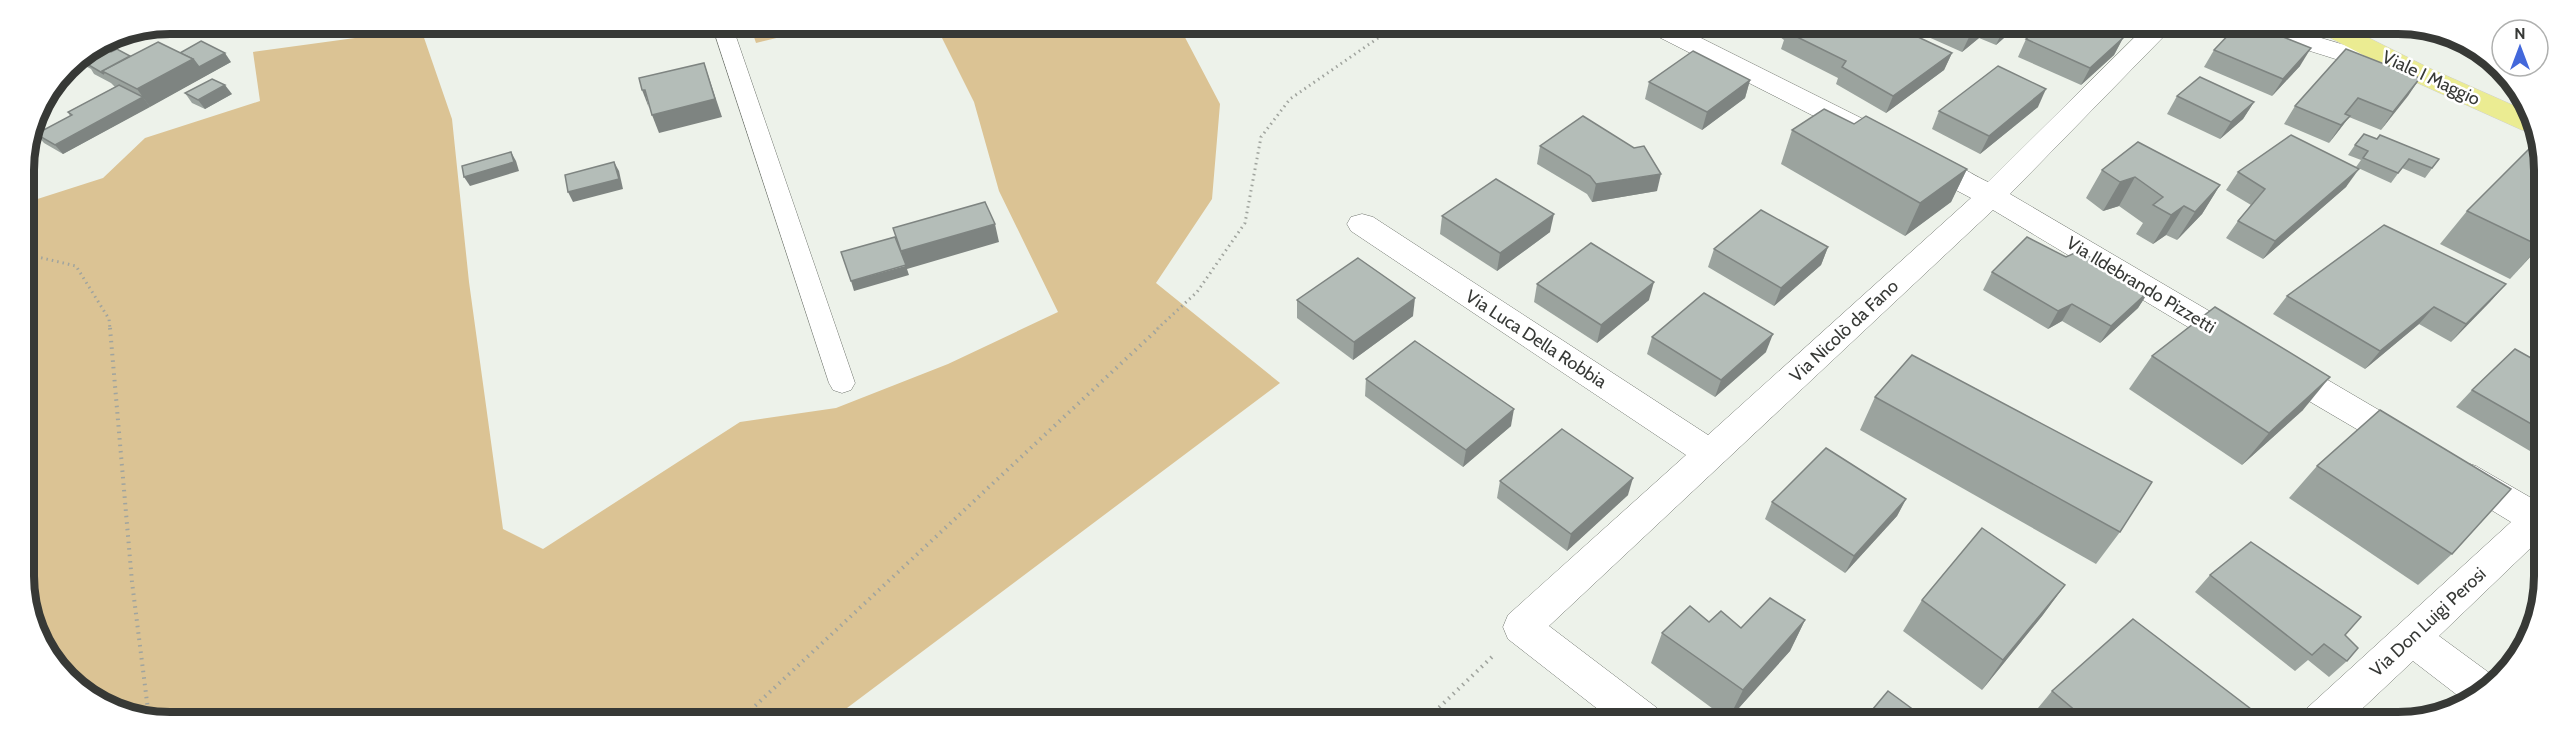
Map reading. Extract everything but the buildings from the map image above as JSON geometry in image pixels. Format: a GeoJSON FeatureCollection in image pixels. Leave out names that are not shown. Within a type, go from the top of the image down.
{"type":"FeatureCollection","features":[{"type":"Feature","properties":{"kind":"main road","name":"Viale I Maggio"},"geometry":{"type":"LineString","coordinates":[[2342,34],[2420,74],[2524,120]]}},
{"type":"Feature","properties":{"kind":"street","name":"Via Ildebrando Pizzetti"},"geometry":{"type":"LineString","coordinates":[[1672,34],[1991,196],[2534,518]]}},
{"type":"Feature","properties":{"kind":"street","name":"Via Nicolò da Fano"},"geometry":{"type":"LineString","coordinates":[[1522,627],[1991,196],[2153,34]]}},
{"type":"Feature","properties":{"kind":"street"},"geometry":{"type":"LineString","coordinates":[[2283,34],[2420,74]]}},
{"type":"Feature","properties":{"kind":"street","name":"Via Luca Della Robbia"},"geometry":{"type":"LineString","coordinates":[[1362,224],[1711,454]]}},
{"type":"Feature","properties":{"kind":"street","name":"Via Don Luigi Perosi"},"geometry":{"type":"LineString","coordinates":[[2331,712],[2534,524]]}},
{"type":"Feature","properties":{"kind":"street"},"geometry":{"type":"LineString","coordinates":[[1522,627],[1631,712]]}},
{"type":"Feature","properties":{"kind":"street"},"geometry":{"type":"LineString","coordinates":[[2412,638],[2477,686]]}},
{"type":"Feature","properties":{"kind":"lane"},"geometry":{"type":"LineString","coordinates":[[725,34],[842,383]]}},
{"type":"Feature","properties":{"kind":"path"},"geometry":{"type":"LineString","coordinates":[[748,712],[1197,292],[1245,223],[1261,137],[1290,99],[1384,34]]}},
{"type":"Feature","properties":{"kind":"path"},"geometry":{"type":"LineString","coordinates":[[35,257],[76,266],[109,319],[132,582],[148,710]]}},
{"type":"Feature","properties":{"kind":"path"},"geometry":{"type":"LineString","coordinates":[[1434,712],[1522,627]]}},
{"type":"Feature","properties":{"kind":"shaded area"},"geometry":{"type":"Polygon","coordinates":[[[384,34],[423,34],[452,119],[469,282],[503,529],[543,549],[740,422],[836,408],[948,364],[1058,312],[999,191],[974,102],[940,34],[1183,34],[1220,104],[1212,199],[1156,283],[1280,383],[842,712],[152,711],[135,708],[102,694],[74,673],[53,645],[39,612],[34,577],[35,200],[103,178],[145,138],[260,101],[253,52],[384,34]]]}},
{"type":"Feature","properties":{"kind":"shaded area"},"geometry":{"type":"Polygon","coordinates":[[[753,34],[793,34],[756,43],[753,34]]]}}]}
